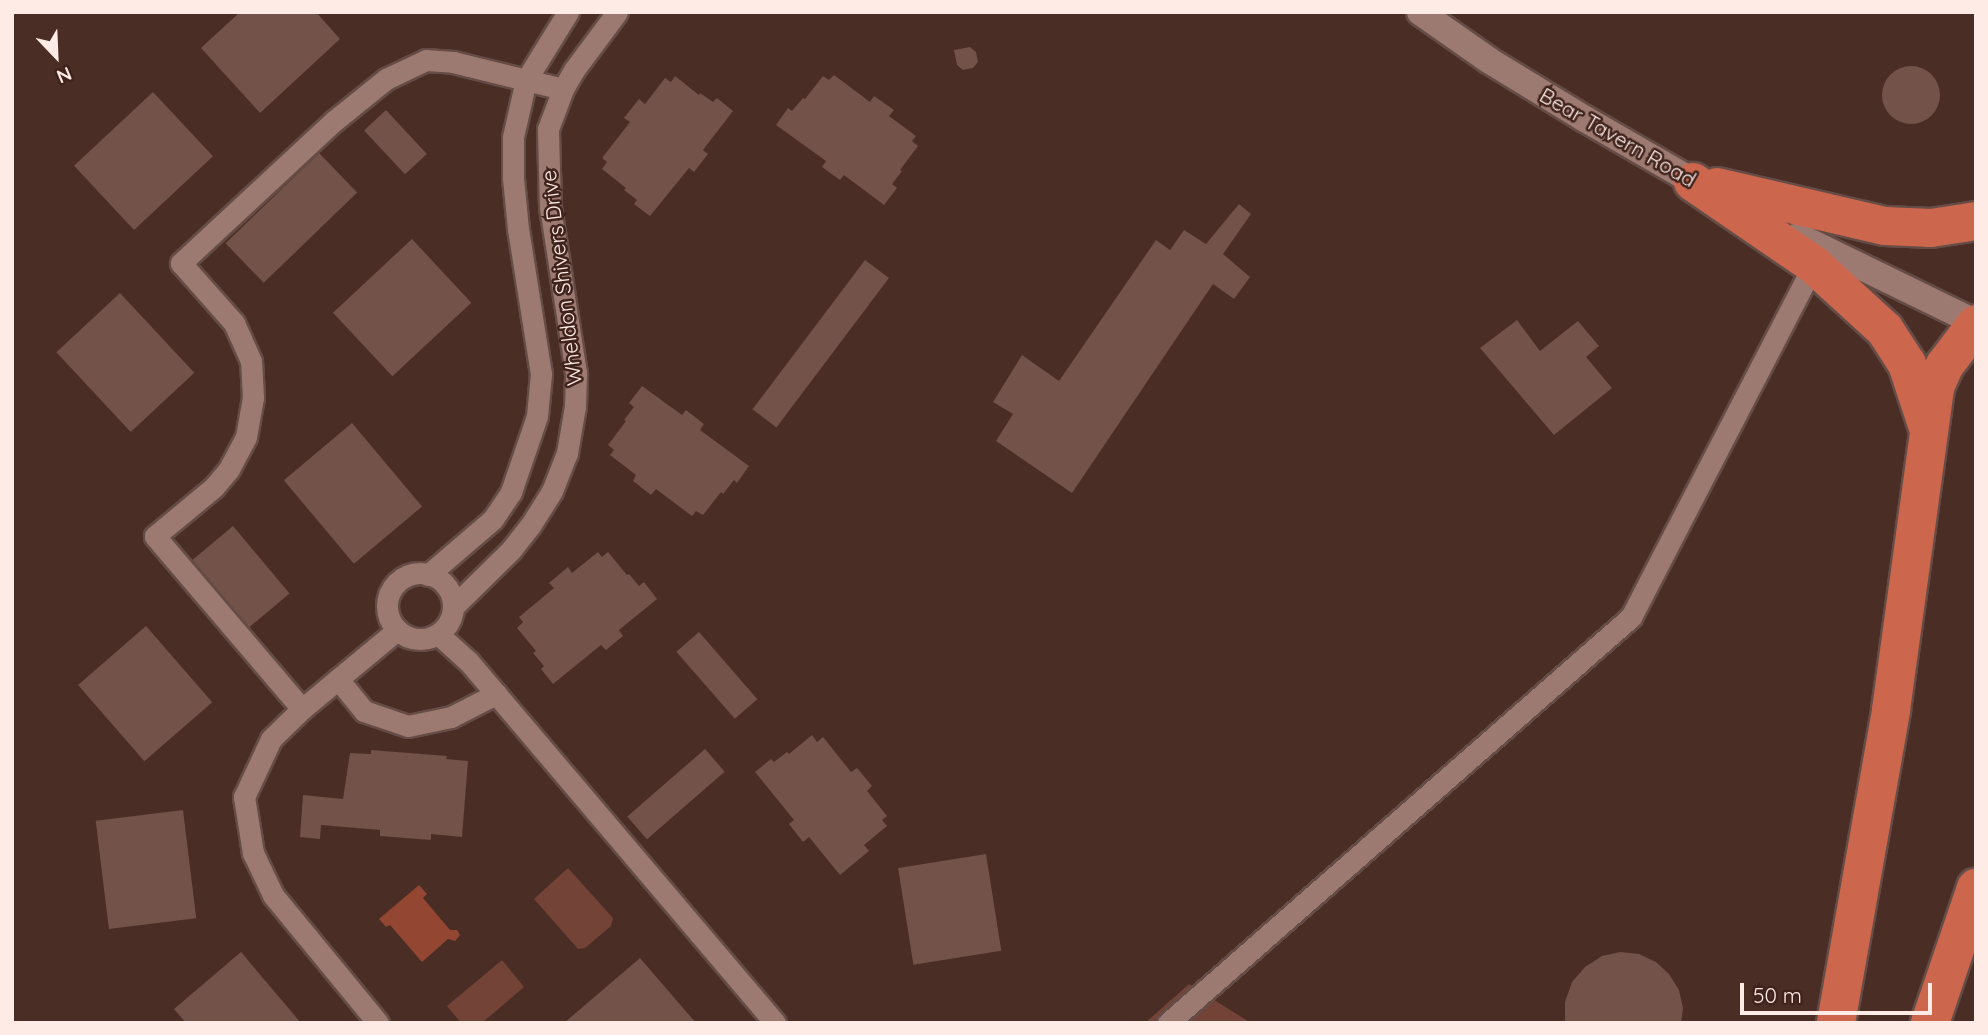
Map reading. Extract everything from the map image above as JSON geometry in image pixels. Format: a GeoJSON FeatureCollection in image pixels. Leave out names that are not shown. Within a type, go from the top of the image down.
{"type":"FeatureCollection","features":[{"type":"Feature","properties":{"kind":"highway"},"geometry":{"type":"LineString","coordinates":[[1693,182],[1885,226],[1931,228],[1976,221]]}},
{"type":"Feature","properties":{"kind":"highway"},"geometry":{"type":"LineString","coordinates":[[1693,182],[1819,257],[1898,347],[1921,400],[1927,428]]}},
{"type":"Feature","properties":{"kind":"highway"},"geometry":{"type":"LineString","coordinates":[[1836,1023],[1891,710],[1917,530],[1927,428],[1935,387],[1945,365],[1976,323]]}},
{"type":"Feature","properties":{"kind":"highway"},"geometry":{"type":"LineString","coordinates":[[1930,1023],[1976,888]]}},
{"type":"Feature","properties":{"kind":"street","name":"Wheldon Shivers Drive"},"geometry":{"type":"LineString","coordinates":[[428,575],[493,519],[505,501],[526,455],[537,416],[541,373],[513,178],[513,136],[526,80],[568,12]]}},
{"type":"Feature","properties":{"kind":"street","name":"Wheldon Shivers Drive"},"geometry":{"type":"LineString","coordinates":[[453,607],[511,550],[530,526],[552,491],[567,453],[575,406],[576,373],[550,207],[548,129],[563,89],[591,43],[617,12]]}},
{"type":"Feature","properties":{"kind":"street","name":"Bear Tavern Road"},"geometry":{"type":"LineString","coordinates":[[1420,12],[1490,61],[1693,182]]}},
{"type":"Feature","properties":{"kind":"street"},"geometry":{"type":"LineString","coordinates":[[302,709],[155,536],[214,487],[229,469],[246,437],[253,398],[251,361],[234,323],[181,263],[334,121],[386,79],[425,60],[453,62],[563,89]]}},
{"type":"Feature","properties":{"kind":"street"},"geometry":{"type":"LineString","coordinates":[[1168,1023],[1631,617],[1819,257],[1976,323]]}},
{"type":"Feature","properties":{"kind":"street"},"geometry":{"type":"LineString","coordinates":[[428,575],[446,586],[453,607],[446,627],[438,634],[417,639],[397,630],[388,611],[391,590],[407,576],[428,575]]}},
{"type":"Feature","properties":{"kind":"street"},"geometry":{"type":"LineString","coordinates":[[378,1023],[273,895],[253,853],[244,797],[271,739],[302,709],[397,630]]}},
{"type":"Feature","properties":{"kind":"street"},"geometry":{"type":"LineString","coordinates":[[438,634],[469,662],[775,1023]]}},
{"type":"Feature","properties":{"kind":"street"},"geometry":{"type":"LineString","coordinates":[[338,679],[364,711],[408,726],[452,717],[496,694]]}},
{"type":"Feature","properties":{"kind":"shaded area"},"geometry":{"type":"Polygon","coordinates":[[[568,868],[613,918],[611,926],[585,948],[578,949],[534,899],[568,868]]]}},
{"type":"Feature","properties":{"kind":"shaded area"},"geometry":{"type":"Polygon","coordinates":[[[419,885],[427,894],[423,898],[450,930],[457,930],[460,935],[455,941],[448,939],[422,962],[390,925],[386,927],[379,919],[419,885]]]}},
{"type":"Feature","properties":{"kind":"shaded area"},"geometry":{"type":"Polygon","coordinates":[[[502,960],[524,987],[482,1023],[461,1023],[447,1006],[502,960]]]}},
{"type":"Feature","properties":{"kind":"shaded area"},"geometry":{"type":"Polygon","coordinates":[[[1189,984],[1251,1023],[1145,1023],[1189,984]]]}},
{"type":"Feature","properties":{"kind":"building"},"geometry":{"type":"Polygon","coordinates":[[[240,12],[316,12],[340,39],[260,113],[201,48],[240,12]]]}},
{"type":"Feature","properties":{"kind":"building"},"geometry":{"type":"Polygon","coordinates":[[[970,47],[976,52],[978,62],[973,68],[963,70],[957,65],[954,50],[970,47]]]}},
{"type":"Feature","properties":{"kind":"building"},"geometry":{"type":"Polygon","coordinates":[[[1911,66],[1922,68],[1935,79],[1940,95],[1938,106],[1927,119],[1911,124],[1900,122],[1887,111],[1882,95],[1884,84],[1895,71],[1911,66]]]}},
{"type":"Feature","properties":{"kind":"building"},"geometry":{"type":"Polygon","coordinates":[[[834,75],[870,102],[874,96],[894,110],[889,116],[916,136],[912,141],[918,146],[900,170],[902,171],[892,184],[897,188],[884,205],[844,175],[840,180],[822,167],[826,161],[776,125],[788,108],[792,111],[823,76],[829,80],[834,75]]]}},
{"type":"Feature","properties":{"kind":"building"},"geometry":{"type":"Polygon","coordinates":[[[675,76],[699,95],[700,93],[713,102],[717,98],[733,111],[703,150],[708,154],[694,172],[689,168],[650,216],[634,204],[637,200],[624,190],[626,188],[602,169],[607,162],[602,158],[630,122],[624,118],[639,99],[645,104],[665,78],[671,82],[675,76]]]}},
{"type":"Feature","properties":{"kind":"building"},"geometry":{"type":"Polygon","coordinates":[[[153,92],[213,156],[134,230],[74,166],[153,92]]]}},
{"type":"Feature","properties":{"kind":"building"},"geometry":{"type":"Polygon","coordinates":[[[386,110],[427,154],[405,174],[364,130],[386,110]]]}},
{"type":"Feature","properties":{"kind":"building"},"geometry":{"type":"Polygon","coordinates":[[[319,153],[357,193],[264,283],[225,243],[319,153]]]}},
{"type":"Feature","properties":{"kind":"building"},"geometry":{"type":"Polygon","coordinates":[[[1239,204],[1251,214],[1223,254],[1250,277],[1234,299],[1213,284],[1072,493],[996,441],[1013,414],[993,402],[1022,355],[1059,381],[1156,240],[1170,250],[1184,230],[1206,244],[1239,204]]]}},
{"type":"Feature","properties":{"kind":"building"},"geometry":{"type":"Polygon","coordinates":[[[412,239],[471,303],[392,376],[333,313],[412,239]]]}},
{"type":"Feature","properties":{"kind":"building"},"geometry":{"type":"Polygon","coordinates":[[[865,260],[889,278],[776,427],[752,409],[865,260]]]}},
{"type":"Feature","properties":{"kind":"building"},"geometry":{"type":"Polygon","coordinates":[[[120,293],[194,373],[131,432],[56,352],[120,293]]]}},
{"type":"Feature","properties":{"kind":"building"},"geometry":{"type":"Polygon","coordinates":[[[1517,320],[1540,351],[1578,321],[1599,346],[1586,357],[1612,388],[1554,435],[1480,348],[1517,320]]]}},
{"type":"Feature","properties":{"kind":"building"},"geometry":{"type":"Polygon","coordinates":[[[642,386],[682,415],[686,410],[704,424],[700,430],[749,466],[737,483],[734,480],[723,494],[721,492],[703,515],[696,511],[692,516],[656,489],[651,495],[633,481],[636,475],[610,455],[614,450],[608,445],[626,421],[624,420],[634,407],[629,403],[642,386]]]}},
{"type":"Feature","properties":{"kind":"building"},"geometry":{"type":"Polygon","coordinates":[[[352,423],[422,506],[354,564],[284,480],[352,423]]]}},
{"type":"Feature","properties":{"kind":"building"},"geometry":{"type":"Polygon","coordinates":[[[233,526],[290,593],[249,627],[192,560],[233,526]]]}},
{"type":"Feature","properties":{"kind":"building"},"geometry":{"type":"Polygon","coordinates":[[[598,552],[602,557],[608,552],[627,575],[639,586],[644,582],[657,599],[619,630],[623,636],[606,650],[601,645],[553,684],[541,669],[544,666],[533,653],[536,651],[517,628],[523,622],[519,617],[554,588],[549,583],[568,567],[572,573],[598,552]]]}},
{"type":"Feature","properties":{"kind":"building"},"geometry":{"type":"Polygon","coordinates":[[[146,626],[212,702],[144,761],[78,685],[146,626]]]}},
{"type":"Feature","properties":{"kind":"building"},"geometry":{"type":"Polygon","coordinates":[[[699,632],[757,699],[735,719],[676,652],[699,632]]]}},
{"type":"Feature","properties":{"kind":"building"},"geometry":{"type":"Polygon","coordinates":[[[812,735],[817,742],[823,737],[851,772],[857,768],[872,786],[867,791],[887,816],[882,820],[887,826],[864,845],[869,851],[840,875],[809,837],[803,842],[789,824],[794,820],[755,772],[771,759],[774,762],[787,752],[789,754],[812,735]]]}},
{"type":"Feature","properties":{"kind":"building"},"geometry":{"type":"Polygon","coordinates":[[[705,749],[725,772],[647,839],[627,817],[705,749]]]}},
{"type":"Feature","properties":{"kind":"building"},"geometry":{"type":"Polygon","coordinates":[[[371,750],[447,756],[446,759],[468,761],[462,837],[431,834],[431,840],[380,836],[380,830],[321,825],[320,839],[300,837],[303,795],[343,799],[350,753],[371,754],[371,750]]]}},
{"type":"Feature","properties":{"kind":"building"},"geometry":{"type":"Polygon","coordinates":[[[183,810],[196,918],[109,929],[96,821],[183,810]]]}},
{"type":"Feature","properties":{"kind":"building"},"geometry":{"type":"Polygon","coordinates":[[[986,854],[1001,951],[913,965],[898,868],[986,854]]]}},
{"type":"Feature","properties":{"kind":"building"},"geometry":{"type":"Polygon","coordinates":[[[241,952],[301,1023],[186,1023],[174,1009],[241,952]]]}},
{"type":"Feature","properties":{"kind":"building"},"geometry":{"type":"Polygon","coordinates":[[[1620,952],[1639,954],[1656,962],[1669,974],[1679,990],[1683,1008],[1681,1023],[1565,1023],[1565,1002],[1572,982],[1585,967],[1602,956],[1620,952]]]}},
{"type":"Feature","properties":{"kind":"building"},"geometry":{"type":"Polygon","coordinates":[[[640,958],[696,1023],[564,1023],[640,958]]]}}]}
